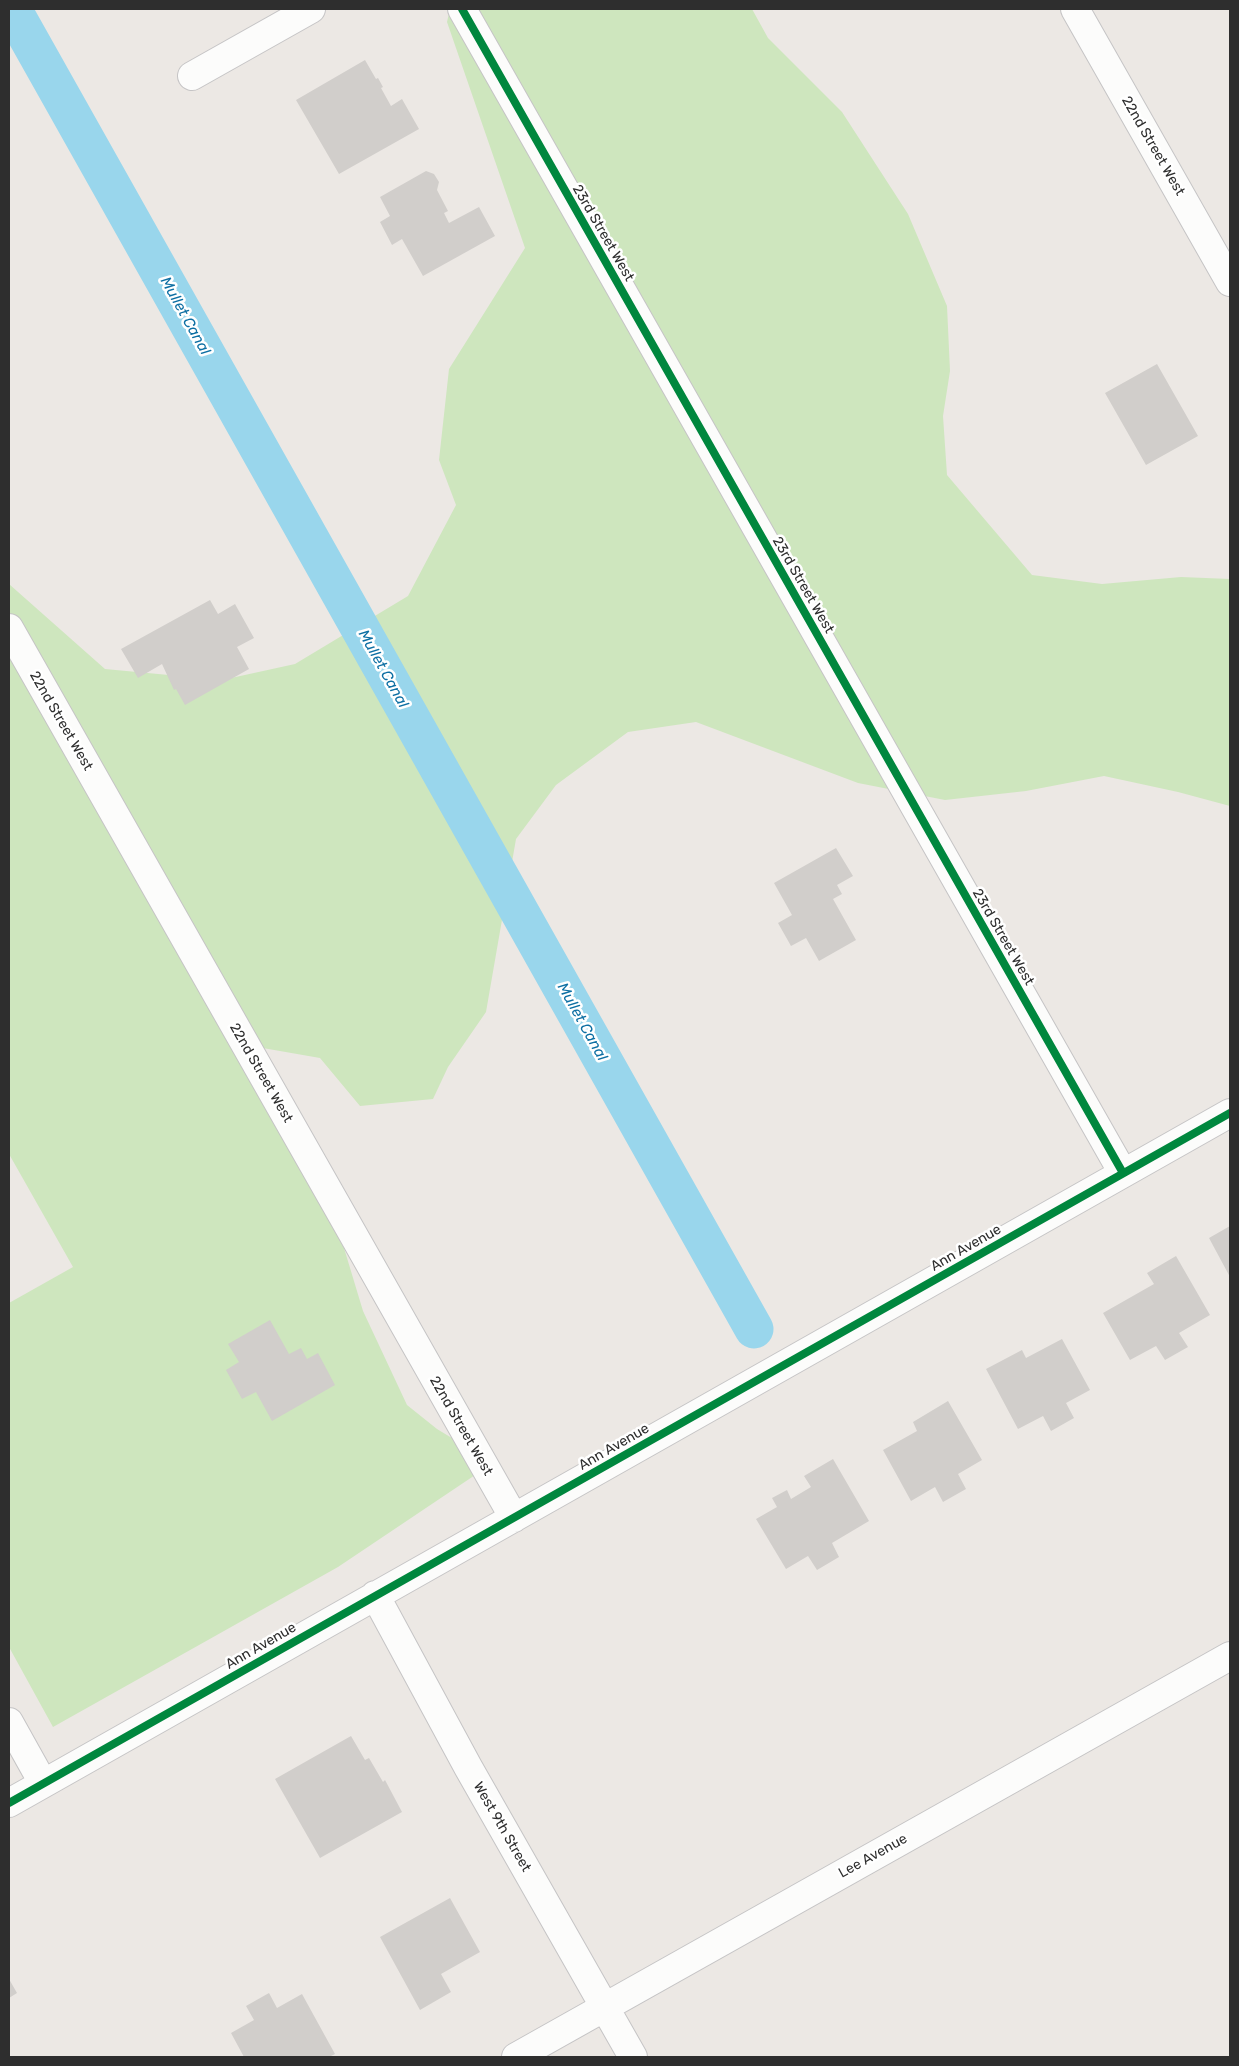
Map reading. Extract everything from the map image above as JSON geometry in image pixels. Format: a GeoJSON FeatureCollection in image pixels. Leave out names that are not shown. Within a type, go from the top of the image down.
{"type":"FeatureCollection","features":[{"type":"Feature","properties":{"kind":"street"},"geometry":{"type":"LineString","coordinates":[[192,76],[310,9]]}},
{"type":"Feature","properties":{"kind":"street","name":"23rd Street West"},"geometry":{"type":"LineString","coordinates":[[462,9],[1123,1174]]}},
{"type":"Feature","properties":{"kind":"street","name":"22nd Street West"},"geometry":{"type":"LineString","coordinates":[[1075,9],[1230,282]]}},
{"type":"Feature","properties":{"kind":"street","name":"22nd Street West"},"geometry":{"type":"LineString","coordinates":[[9,628],[514,1518]]}},
{"type":"Feature","properties":{"kind":"street","name":"Ann Avenue"},"geometry":{"type":"LineString","coordinates":[[9,1803],[1230,1112]]}},
{"type":"Feature","properties":{"kind":"street","name":"West 9th Street"},"geometry":{"type":"LineString","coordinates":[[375,1596],[468,1767],[632,2057]]}},
{"type":"Feature","properties":{"kind":"street","name":"Lee Avenue"},"geometry":{"type":"LineString","coordinates":[[516,2057],[1230,1656]]}},
{"type":"Feature","properties":{"kind":"street"},"geometry":{"type":"LineString","coordinates":[[9,1722],[43,1783]]}},
{"type":"Feature","properties":{"kind":"green space"},"geometry":{"type":"Polygon","coordinates":[[[450,9],[752,9],[768,38],[842,112],[908,214],[947,306],[950,371],[943,416],[947,475],[1032,575],[1102,584],[1181,577],[1230,579],[1230,806],[1178,792],[1104,776],[1026,791],[945,800],[858,783],[696,722],[628,732],[556,785],[516,839],[486,1012],[448,1067],[433,1099],[360,1106],[320,1058],[257,1047],[317,1193],[344,1248],[363,1311],[407,1405],[437,1429],[493,1463],[338,1567],[53,1727],[9,1647],[9,1303],[73,1267],[9,1154],[9,584],[105,669],[222,680],[295,664],[408,596],[456,505],[439,460],[449,369],[525,248],[447,22],[450,9]]]}},
{"type":"Feature","properties":{"kind":"building"},"geometry":{"type":"Polygon","coordinates":[[[365,60],[376,79],[378,78],[391,106],[402,99],[419,129],[339,174],[296,100],[365,60]]]}},
{"type":"Feature","properties":{"kind":"building"},"geometry":{"type":"Polygon","coordinates":[[[426,171],[434,174],[439,182],[437,190],[448,211],[444,213],[449,223],[479,207],[495,236],[423,276],[402,239],[392,245],[380,222],[390,216],[380,197],[426,171]]]}},
{"type":"Feature","properties":{"kind":"building"},"geometry":{"type":"Polygon","coordinates":[[[1157,364],[1198,436],[1146,465],[1105,393],[1157,364]]]}},
{"type":"Feature","properties":{"kind":"building"},"geometry":{"type":"Polygon","coordinates":[[[210,600],[218,614],[235,604],[254,638],[237,647],[249,669],[185,705],[176,689],[174,690],[162,664],[138,678],[121,649],[210,600]]]}},
{"type":"Feature","properties":{"kind":"building"},"geometry":{"type":"Polygon","coordinates":[[[836,848],[853,876],[837,885],[842,894],[833,899],[856,940],[819,961],[806,938],[791,946],[778,923],[792,915],[774,883],[836,848]]]}},
{"type":"Feature","properties":{"kind":"building"},"geometry":{"type":"Polygon","coordinates":[[[1230,1226],[1230,1277],[1209,1238],[1230,1226]]]}},
{"type":"Feature","properties":{"kind":"building"},"geometry":{"type":"Polygon","coordinates":[[[1176,1256],[1210,1315],[1179,1333],[1188,1347],[1165,1360],[1156,1346],[1130,1360],[1103,1313],[1154,1284],[1147,1273],[1176,1256]]]}},
{"type":"Feature","properties":{"kind":"building"},"geometry":{"type":"Polygon","coordinates":[[[270,1320],[289,1354],[301,1348],[307,1359],[318,1353],[335,1385],[272,1421],[256,1392],[242,1399],[226,1370],[239,1362],[228,1344],[270,1320]]]}},
{"type":"Feature","properties":{"kind":"building"},"geometry":{"type":"Polygon","coordinates":[[[1062,1339],[1090,1390],[1066,1403],[1074,1418],[1051,1431],[1043,1416],[1018,1429],[986,1369],[1022,1350],[1026,1358],[1062,1339]]]}},
{"type":"Feature","properties":{"kind":"building"},"geometry":{"type":"Polygon","coordinates":[[[948,1401],[982,1460],[958,1474],[966,1489],[943,1502],[935,1487],[911,1501],[883,1450],[917,1431],[913,1422],[948,1401]]]}},
{"type":"Feature","properties":{"kind":"building"},"geometry":{"type":"Polygon","coordinates":[[[833,1459],[869,1521],[832,1543],[839,1557],[817,1570],[808,1556],[786,1569],[756,1519],[777,1507],[772,1498],[787,1490],[791,1499],[811,1487],[804,1476],[833,1459]]]}},
{"type":"Feature","properties":{"kind":"building"},"geometry":{"type":"Polygon","coordinates":[[[351,1736],[365,1760],[369,1758],[383,1782],[385,1780],[402,1812],[320,1858],[275,1779],[351,1736]]]}},
{"type":"Feature","properties":{"kind":"building"},"geometry":{"type":"Polygon","coordinates":[[[450,1898],[480,1952],[441,1974],[451,1992],[420,2010],[380,1937],[450,1898]]]}},
{"type":"Feature","properties":{"kind":"building"},"geometry":{"type":"Polygon","coordinates":[[[9,1979],[17,1993],[9,1998],[9,1979]]]}},
{"type":"Feature","properties":{"kind":"building"},"geometry":{"type":"Polygon","coordinates":[[[269,1993],[277,2008],[302,1994],[335,2054],[329,2057],[244,2057],[231,2033],[254,2020],[246,2006],[269,1993]]]}},
{"type":"Feature","properties":{"kind":"waterway","name":"Mullet Canal"},"geometry":{"type":"LineString","coordinates":[[12,9],[754,1329]]}},
{"type":"Feature","properties":{"kind":"cycle path"},"geometry":{"type":"LineString","coordinates":[[462,9],[1123,1173]]}},
{"type":"Feature","properties":{"kind":"cycle path"},"geometry":{"type":"LineString","coordinates":[[9,1803],[1230,1113]]}}]}
